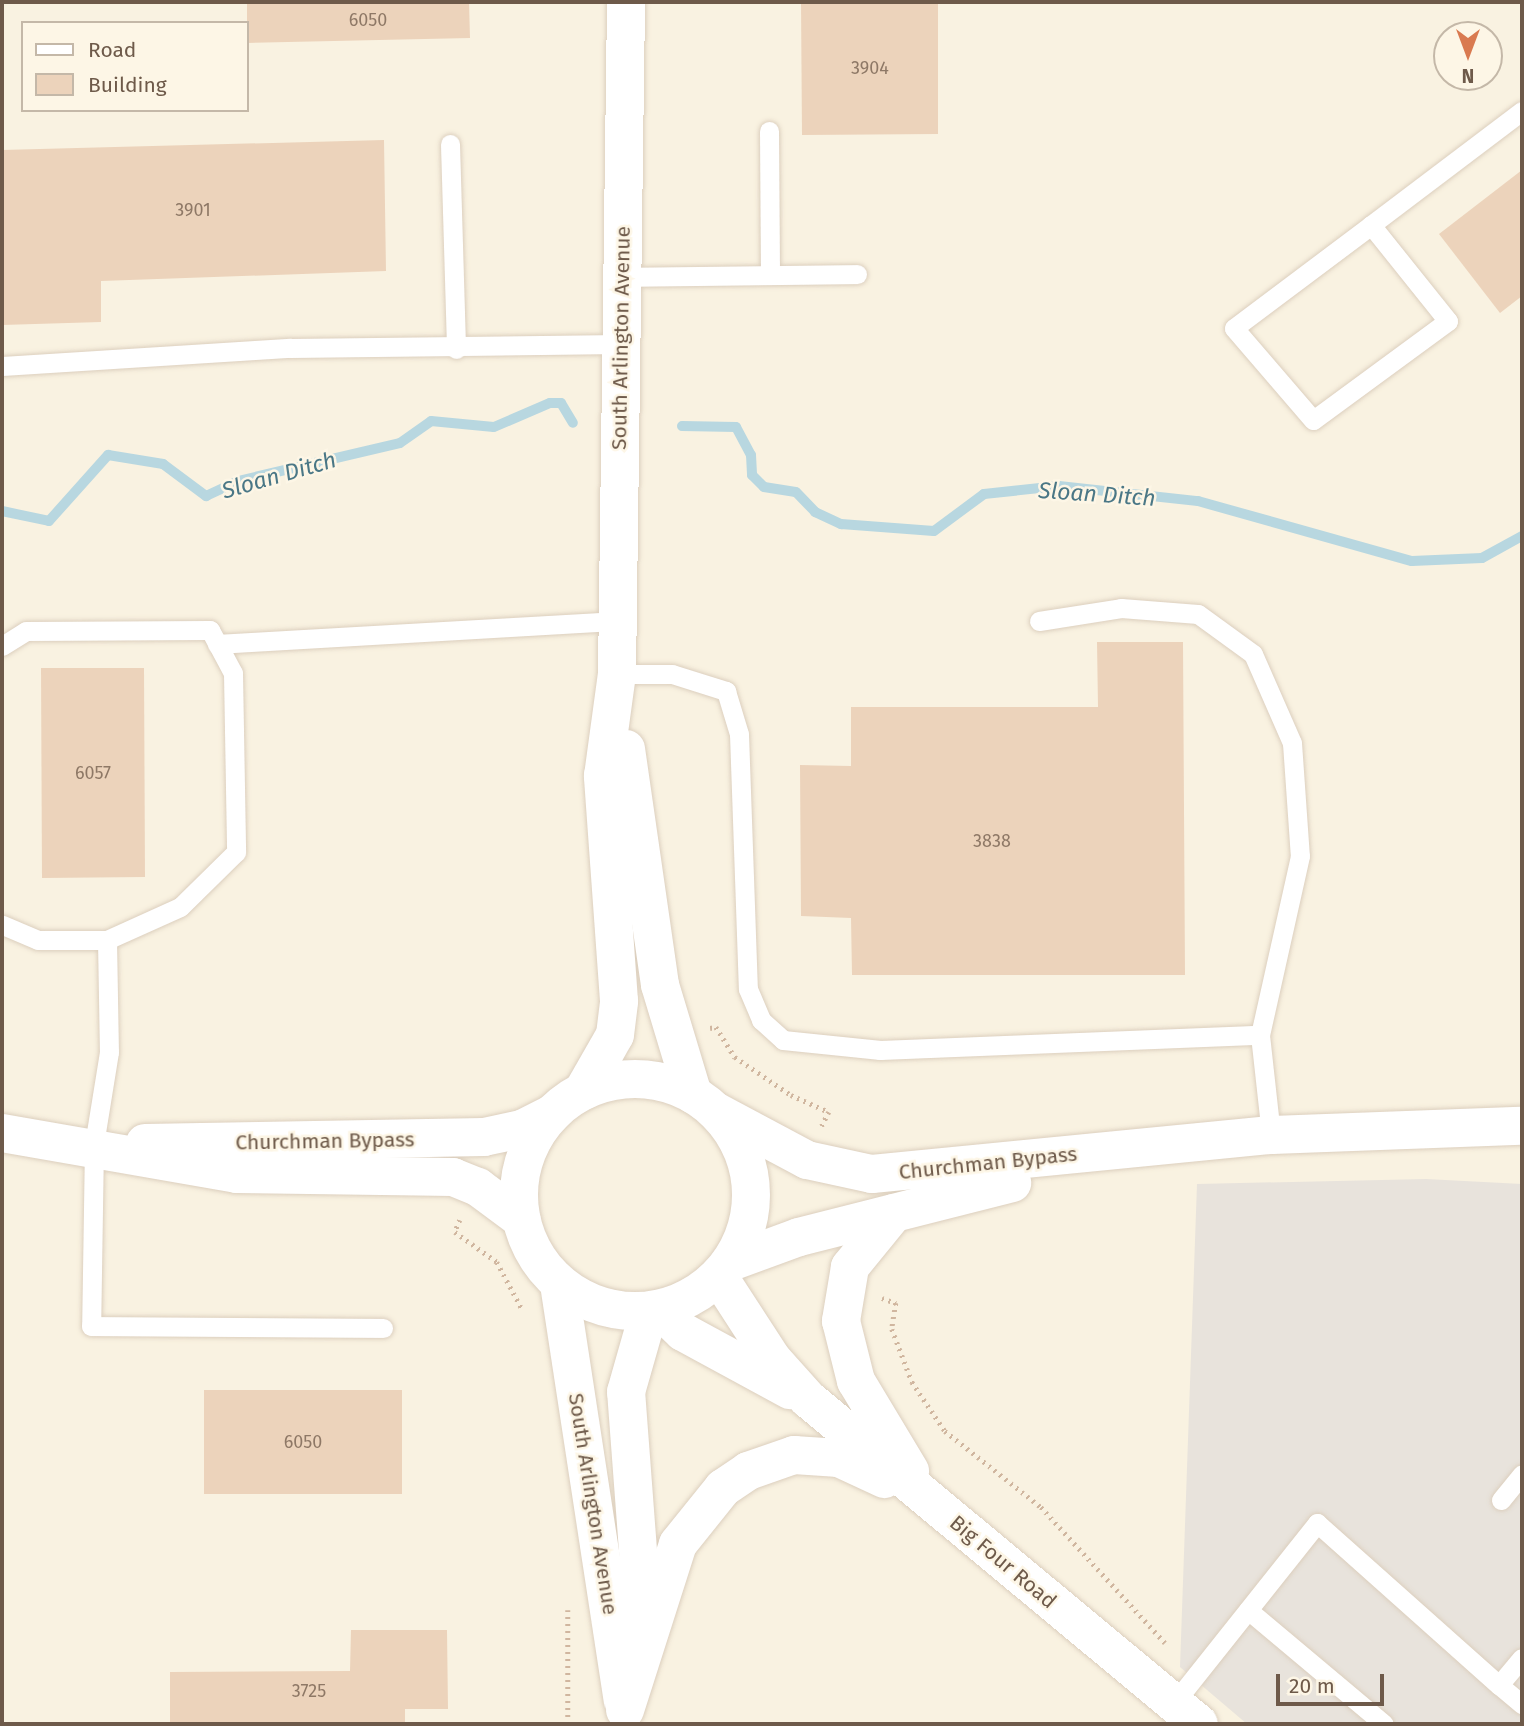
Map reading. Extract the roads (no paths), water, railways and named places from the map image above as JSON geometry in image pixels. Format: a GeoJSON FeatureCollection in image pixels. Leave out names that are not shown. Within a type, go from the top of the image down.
{"type":"FeatureCollection","features":[{"type":"Feature","properties":{"kind":"street","name":"South Arlington Avenue"},"geometry":{"type":"LineString","coordinates":[[626,2],[617,674],[635,837],[660,985],[705,1103]]}},
{"type":"Feature","properties":{"kind":"street","name":"South Arlington Avenue"},"geometry":{"type":"LineString","coordinates":[[583,1091],[615,1035],[619,1001],[603,776],[617,674]]}},
{"type":"Feature","properties":{"kind":"street"},"geometry":{"type":"LineString","coordinates":[[638,1079],[705,1103],[737,1138],[749,1168],[752,1201],[746,1233],[725,1269],[654,1310],[602,1306],[559,1283],[535,1255],[521,1219],[523,1163],[552,1114],[583,1091],[638,1079]]}},
{"type":"Feature","properties":{"kind":"street","name":"Churchman Bypass"},"geometry":{"type":"LineString","coordinates":[[705,1103],[807,1160],[872,1174],[1271,1135],[1522,1126]]}},
{"type":"Feature","properties":{"kind":"street","name":"Churchman Bypass"},"geometry":{"type":"LineString","coordinates":[[93,1145],[484,1137],[522,1129],[552,1114]]}},
{"type":"Feature","properties":{"kind":"street","name":"Churchman Bypass"},"geometry":{"type":"LineString","coordinates":[[2,1133],[93,1145],[237,1174],[453,1177],[478,1187],[521,1219]]}},
{"type":"Feature","properties":{"kind":"street","name":"Churchman Bypass"},"geometry":{"type":"LineString","coordinates":[[725,1269],[799,1237],[964,1192],[1271,1135]]}},
{"type":"Feature","properties":{"kind":"street"},"geometry":{"type":"LineString","coordinates":[[894,1213],[850,1267],[841,1321],[856,1381],[928,1499]]}},
{"type":"Feature","properties":{"kind":"street","name":"Big Four Road"},"geometry":{"type":"LineString","coordinates":[[725,1269],[773,1360],[808,1399],[1187,1714]]}},
{"type":"Feature","properties":{"kind":"street","name":"South Arlington Avenue"},"geometry":{"type":"LineString","coordinates":[[559,1283],[625,1717]]}},
{"type":"Feature","properties":{"kind":"street","name":"South Arlington Avenue"},"geometry":{"type":"LineString","coordinates":[[645,1640],[626,1392],[654,1310]]}},
{"type":"Feature","properties":{"kind":"street","name":"Big Four Road"},"geometry":{"type":"LineString","coordinates":[[654,1310],[683,1332],[808,1399]]}},
{"type":"Feature","properties":{"kind":"street"},"geometry":{"type":"LineString","coordinates":[[625,1717],[645,1640],[678,1544],[699,1512],[748,1471],[794,1455],[818,1454],[839,1458],[928,1499]]}},
{"type":"Feature","properties":{"kind":"lane"},"geometry":{"type":"LineString","coordinates":[[1371,225],[1448,321],[1313,420],[1234,328],[1522,111]]}},
{"type":"Feature","properties":{"kind":"lane"},"geometry":{"type":"LineString","coordinates":[[769,131],[771,275]]}},
{"type":"Feature","properties":{"kind":"lane"},"geometry":{"type":"LineString","coordinates":[[450,144],[456,349]]}},
{"type":"Feature","properties":{"kind":"lane"},"geometry":{"type":"LineString","coordinates":[[622,277],[857,274]]}},
{"type":"Feature","properties":{"kind":"lane"},"geometry":{"type":"LineString","coordinates":[[2,366],[290,348],[456,349],[621,344]]}},
{"type":"Feature","properties":{"kind":"lane"},"geometry":{"type":"LineString","coordinates":[[1039,621],[1121,608],[1198,614],[1253,654],[1292,743],[1300,856],[1259,1035],[1271,1135]]}},
{"type":"Feature","properties":{"kind":"lane"},"geometry":{"type":"LineString","coordinates":[[217,644],[617,621]]}},
{"type":"Feature","properties":{"kind":"lane"},"geometry":{"type":"LineString","coordinates":[[2,646],[26,631],[210,630],[233,673],[236,852],[180,907],[107,940],[38,940],[2,925]]}},
{"type":"Feature","properties":{"kind":"lane"},"geometry":{"type":"LineString","coordinates":[[617,674],[672,674],[726,691],[739,734],[748,989],[761,1020],[783,1040],[880,1050],[1259,1035]]}},
{"type":"Feature","properties":{"kind":"lane"},"geometry":{"type":"LineString","coordinates":[[107,940],[109,1052],[93,1145],[91,1326],[383,1328]]}},
{"type":"Feature","properties":{"kind":"lane"},"geometry":{"type":"LineString","coordinates":[[1501,1500],[1522,1474]]}},
{"type":"Feature","properties":{"kind":"lane"},"geometry":{"type":"LineString","coordinates":[[1187,1714],[1248,1610],[1317,1523],[1522,1704]]}},
{"type":"Feature","properties":{"kind":"lane"},"geometry":{"type":"LineString","coordinates":[[1248,1610],[1384,1724]]}},
{"type":"Feature","properties":{"kind":"lane"},"geometry":{"type":"LineString","coordinates":[[1499,1685],[1522,1658]]}},
{"type":"Feature","properties":{"kind":"waterway","name":"Sloan Ditch"},"geometry":{"type":"LineString","coordinates":[[2,511],[49,521],[108,455],[163,464],[206,496],[238,481],[400,443],[431,421],[494,427],[550,403],[561,403],[573,423]]}},
{"type":"Feature","properties":{"kind":"waterway","name":"Sloan Ditch"},"geometry":{"type":"LineString","coordinates":[[682,426],[736,427],[751,455],[752,475],[764,487],[796,492],[815,512],[841,524],[934,531],[984,494],[1059,486],[1198,501],[1412,561],[1482,558],[1522,536]]}}]}
